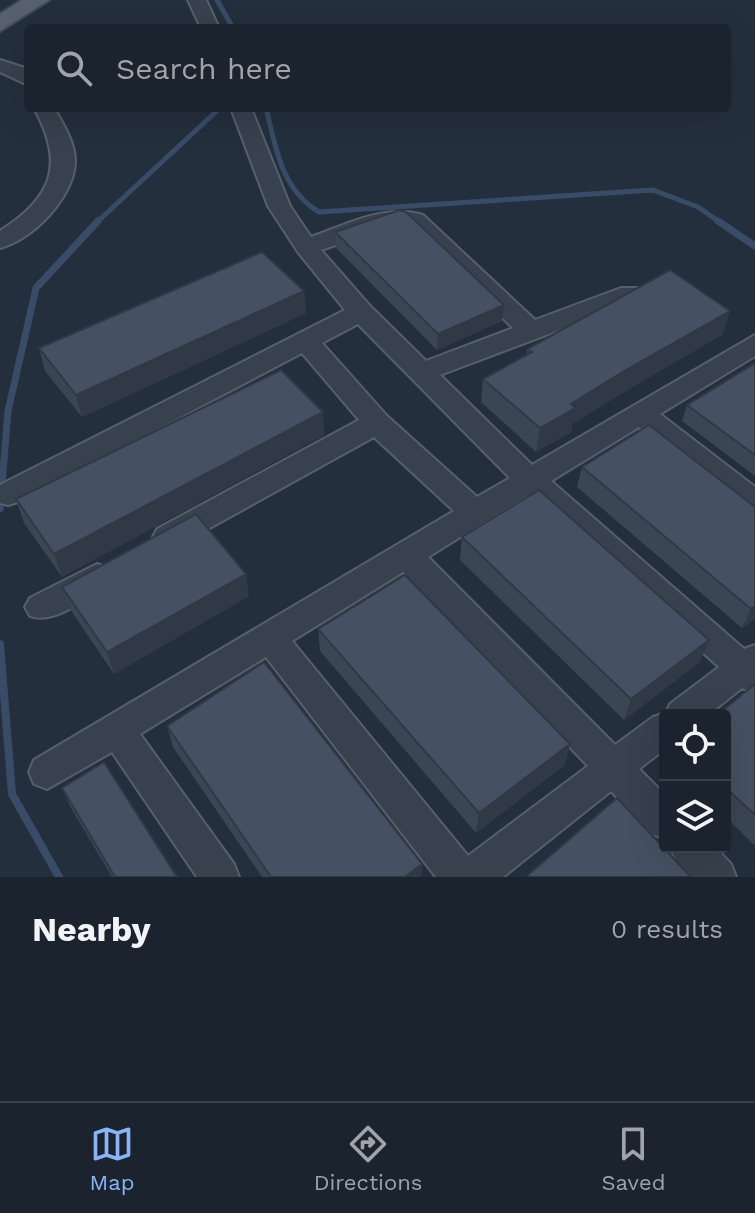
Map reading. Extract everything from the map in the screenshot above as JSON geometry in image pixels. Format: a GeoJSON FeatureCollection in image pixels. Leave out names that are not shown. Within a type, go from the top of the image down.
{"type":"FeatureCollection","features":[{"type":"Feature","properties":{"kind":"main road"},"geometry":{"type":"LineString","coordinates":[[0,24],[38,0]]}},
{"type":"Feature","properties":{"kind":"street"},"geometry":{"type":"LineString","coordinates":[[197,0],[208,24]]}},
{"type":"Feature","properties":{"kind":"street"},"geometry":{"type":"LineString","coordinates":[[0,66],[24,76]]}},
{"type":"Feature","properties":{"kind":"street"},"geometry":{"type":"LineString","coordinates":[[0,241],[31,220],[64,170],[64,149],[46,112]]}},
{"type":"Feature","properties":{"kind":"street"},"geometry":{"type":"LineString","coordinates":[[243,112],[279,206],[306,247],[361,312],[530,480],[751,669],[691,709]]}},
{"type":"Feature","properties":{"kind":"street"},"geometry":{"type":"LineString","coordinates":[[306,247],[387,218],[401,216],[415,220],[532,332]]}},
{"type":"Feature","properties":{"kind":"street"},"geometry":{"type":"LineString","coordinates":[[422,372],[630,294]]}},
{"type":"Feature","properties":{"kind":"street"},"geometry":{"type":"LineString","coordinates":[[8,494],[361,312]]}},
{"type":"Feature","properties":{"kind":"street"},"geometry":{"type":"LineString","coordinates":[[306,341],[377,423],[475,513]]}},
{"type":"Feature","properties":{"kind":"street"},"geometry":{"type":"LineString","coordinates":[[47,772],[641,414],[748,358]]}},
{"type":"Feature","properties":{"kind":"street"},"geometry":{"type":"LineString","coordinates":[[641,414],[755,503]]}},
{"type":"Feature","properties":{"kind":"street"},"geometry":{"type":"LineString","coordinates":[[41,607],[377,423]]}},
{"type":"Feature","properties":{"kind":"street"},"geometry":{"type":"LineString","coordinates":[[407,556],[659,815]]}},
{"type":"Feature","properties":{"kind":"street"},"geometry":{"type":"LineString","coordinates":[[270,638],[460,877]]}},
{"type":"Feature","properties":{"kind":"street"},"geometry":{"type":"LineString","coordinates":[[117,730],[220,877]]}},
{"type":"Feature","properties":{"kind":"street"},"geometry":{"type":"LineString","coordinates":[[472,877],[659,733]]}},
{"type":"Feature","properties":{"kind":"street"},"geometry":{"type":"LineString","coordinates":[[695,853],[717,877]]}},
{"type":"Feature","properties":{"kind":"building"},"geometry":{"type":"Polygon","coordinates":[[[400,210],[406,212],[504,305],[438,334],[335,232],[400,210]]]}},
{"type":"Feature","properties":{"kind":"building"},"geometry":{"type":"Polygon","coordinates":[[[262,252],[304,291],[76,395],[39,348],[262,252]]]}},
{"type":"Feature","properties":{"kind":"building"},"geometry":{"type":"Polygon","coordinates":[[[670,270],[730,311],[624,371],[571,404],[575,408],[540,428],[483,379],[532,352],[527,349],[670,270]]]}},
{"type":"Feature","properties":{"kind":"building"},"geometry":{"type":"Polygon","coordinates":[[[755,363],[755,455],[687,405],[755,363]]]}},
{"type":"Feature","properties":{"kind":"building"},"geometry":{"type":"Polygon","coordinates":[[[281,370],[323,412],[54,554],[16,499],[281,370]]]}},
{"type":"Feature","properties":{"kind":"building"},"geometry":{"type":"Polygon","coordinates":[[[649,425],[755,507],[755,606],[751,609],[582,467],[649,425]]]}},
{"type":"Feature","properties":{"kind":"building"},"geometry":{"type":"Polygon","coordinates":[[[539,490],[709,640],[631,699],[462,537],[539,490]]]}},
{"type":"Feature","properties":{"kind":"building"},"geometry":{"type":"Polygon","coordinates":[[[196,514],[246,574],[107,652],[62,587],[196,514]]]}},
{"type":"Feature","properties":{"kind":"building"},"geometry":{"type":"Polygon","coordinates":[[[405,575],[570,744],[479,813],[318,629],[405,575]]]}},
{"type":"Feature","properties":{"kind":"building"},"geometry":{"type":"Polygon","coordinates":[[[264,662],[422,864],[405,877],[271,877],[167,726],[264,662]]]}},
{"type":"Feature","properties":{"kind":"building"},"geometry":{"type":"Polygon","coordinates":[[[755,684],[755,815],[731,793],[731,709],[724,709],[755,684]]]}},
{"type":"Feature","properties":{"kind":"building"},"geometry":{"type":"Polygon","coordinates":[[[104,762],[177,877],[115,877],[62,788],[104,762]]]}},
{"type":"Feature","properties":{"kind":"building"},"geometry":{"type":"Polygon","coordinates":[[[617,798],[659,843],[659,853],[669,853],[691,877],[530,877],[528,875],[617,798]]]}},
{"type":"Feature","properties":{"kind":"waterway"},"geometry":{"type":"LineString","coordinates":[[217,0],[231,24]]}},
{"type":"Feature","properties":{"kind":"waterway"},"geometry":{"type":"LineString","coordinates":[[97,222],[216,112]]}},
{"type":"Feature","properties":{"kind":"waterway"},"geometry":{"type":"LineString","coordinates":[[267,112],[288,180],[306,203],[319,212],[653,190],[698,207],[721,223]]}},
{"type":"Feature","properties":{"kind":"waterway"},"geometry":{"type":"LineString","coordinates":[[718,221],[755,246]]}},
{"type":"Feature","properties":{"kind":"waterway"},"geometry":{"type":"LineString","coordinates":[[0,509],[8,411],[36,288],[97,222]]}},
{"type":"Feature","properties":{"kind":"waterway"},"geometry":{"type":"LineString","coordinates":[[0,644],[12,794],[59,877]]}}]}
